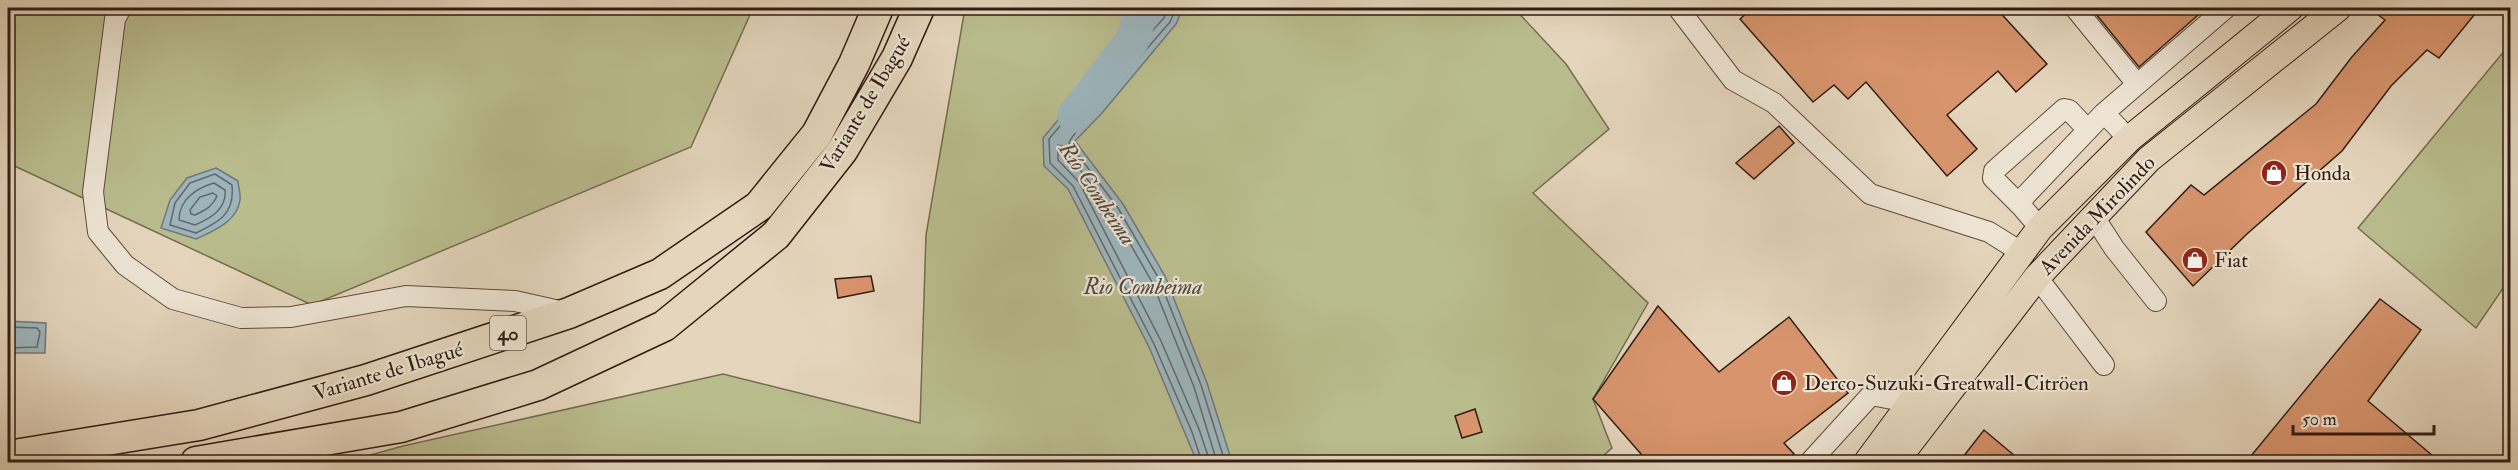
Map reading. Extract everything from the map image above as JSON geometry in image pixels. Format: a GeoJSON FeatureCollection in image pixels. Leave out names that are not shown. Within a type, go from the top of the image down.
{"type":"FeatureCollection","features":[{"type":"Feature","properties":{"kind":"highway","name":"Variante de Ibagué"},"geometry":{"type":"LineString","coordinates":[[8,456],[199,425],[366,380],[568,313],[660,274],[759,206],[817,134],[854,64],[878,8]]}},
{"type":"Feature","properties":{"kind":"highway","name":"Variante de Ibagué"},"geometry":{"type":"LineString","coordinates":[[196,462],[401,427],[538,385],[664,326],[776,235],[842,151],[897,58],[918,8]]}},
{"type":"Feature","properties":{"kind":"main road","name":"Avenida Mirolindo"},"geometry":{"type":"LineString","coordinates":[[1867,462],[1913,403],[2040,228],[2129,139],[2290,8]]}},
{"type":"Feature","properties":{"kind":"main road","name":"Avenida Mirolindo"},"geometry":{"type":"LineString","coordinates":[[1895,462],[2037,277],[2149,159],[2338,8]]}},
{"type":"Feature","properties":{"kind":"street"},"geometry":{"type":"LineString","coordinates":[[121,8],[115,19],[98,136],[93,192],[98,232],[125,265],[173,299],[241,318],[291,317],[406,296],[515,301],[568,313]]}},
{"type":"Feature","properties":{"kind":"street"},"geometry":{"type":"LineString","coordinates":[[1678,8],[1733,80],[1774,103],[1870,194],[1989,232],[2021,252]]}},
{"type":"Feature","properties":{"kind":"street"},"geometry":{"type":"LineString","coordinates":[[2075,8],[2137,84]]}},
{"type":"Feature","properties":{"kind":"street"},"geometry":{"type":"LineString","coordinates":[[2022,207],[2023,198],[2104,113],[2226,8]]}},
{"type":"Feature","properties":{"kind":"street"},"geometry":{"type":"LineString","coordinates":[[2040,228],[2022,207],[1996,183],[1993,178],[1994,171],[2064,109],[2069,110],[2088,130]]}},
{"type":"Feature","properties":{"kind":"street"},"geometry":{"type":"LineString","coordinates":[[2104,113],[2129,139]]}},
{"type":"Feature","properties":{"kind":"street"},"geometry":{"type":"LineString","coordinates":[[2094,217],[2114,248],[2156,301]]}},
{"type":"Feature","properties":{"kind":"street"},"geometry":{"type":"LineString","coordinates":[[2037,277],[2104,365]]}},
{"type":"Feature","properties":{"kind":"street"},"geometry":{"type":"LineString","coordinates":[[1810,462],[1871,395],[1913,403]]}},
{"type":"Feature","properties":{"kind":"green space"},"geometry":{"type":"Polygon","coordinates":[[[8,8],[753,8],[691,147],[312,305],[8,163],[8,8]]]}},
{"type":"Feature","properties":{"kind":"green space"},"geometry":{"type":"Polygon","coordinates":[[[965,8],[1514,8],[1566,64],[1609,129],[1533,193],[1648,303],[1593,399],[1612,448],[1596,462],[345,462],[403,446],[723,374],[920,423],[926,235],[965,8]]]}},
{"type":"Feature","properties":{"kind":"green space"},"geometry":{"type":"Polygon","coordinates":[[[2510,44],[2510,278],[2476,328],[2358,228],[2510,44]]]}},
{"type":"Feature","properties":{"kind":"water","name":"Rio Combeima"},"geometry":{"type":"Polygon","coordinates":[[[1132,8],[1183,8],[1176,24],[1102,113],[1075,141],[1123,204],[1165,276],[1207,383],[1232,462],[1197,462],[1149,347],[1068,189],[1044,166],[1043,138],[1072,103],[1123,62],[1132,8]]]}},
{"type":"Feature","properties":{"kind":"water"},"geometry":{"type":"Polygon","coordinates":[[[216,168],[238,181],[240,200],[238,208],[229,220],[217,229],[196,239],[161,228],[170,200],[187,178],[216,168]]]}},
{"type":"Feature","properties":{"kind":"water"},"geometry":{"type":"Polygon","coordinates":[[[8,321],[46,323],[45,353],[8,353],[8,321]]]}},
{"type":"Feature","properties":{"kind":"building"},"geometry":{"type":"Polygon","coordinates":[[[1752,8],[1996,8],[2047,64],[2016,92],[1998,71],[1947,115],[1977,149],[1947,176],[1866,82],[1848,99],[1834,85],[1813,102],[1740,19],[1752,8]]]}},
{"type":"Feature","properties":{"kind":"building"},"geometry":{"type":"Polygon","coordinates":[[[2091,8],[2206,8],[2139,67],[2091,8]]]}},
{"type":"Feature","properties":{"kind":"building"},"geometry":{"type":"Polygon","coordinates":[[[2369,8],[2467,8],[2475,14],[2439,58],[2427,50],[2391,86],[2342,151],[2248,233],[2193,286],[2146,232],[2191,185],[2204,195],[2316,104],[2351,58],[2385,20],[2369,8]]]}},
{"type":"Feature","properties":{"kind":"building"},"geometry":{"type":"Polygon","coordinates":[[[1779,126],[1794,143],[1754,179],[1736,163],[1779,126]]]}},
{"type":"Feature","properties":{"kind":"building"},"geometry":{"type":"Polygon","coordinates":[[[871,276],[874,291],[838,298],[835,279],[871,276]]]}},
{"type":"Feature","properties":{"kind":"building"},"geometry":{"type":"Polygon","coordinates":[[[2380,299],[2421,330],[2368,401],[2440,462],[2246,462],[2380,299]]]}},
{"type":"Feature","properties":{"kind":"building"},"geometry":{"type":"Polygon","coordinates":[[[1658,306],[1719,372],[1789,317],[1848,393],[1784,443],[1794,454],[1786,462],[1648,462],[1593,399],[1658,306]]]}},
{"type":"Feature","properties":{"kind":"building"},"geometry":{"type":"Polygon","coordinates":[[[1475,409],[1482,432],[1462,438],[1455,416],[1475,409]]]}},
{"type":"Feature","properties":{"kind":"building"},"geometry":{"type":"Polygon","coordinates":[[[1984,430],[2022,462],[1959,462],[1984,430]]]}},
{"type":"Feature","properties":{"kind":"waterway","name":"Río Combeima"},"geometry":{"type":"LineString","coordinates":[[1074,116],[1132,41],[1142,8]]}},
{"type":"Feature","properties":{"kind":"place","name":"Honda"},"geometry":{"type":"Point","coordinates":[2274,173]}},
{"type":"Feature","properties":{"kind":"place","name":"Fiat"},"geometry":{"type":"Point","coordinates":[2195,260]}},
{"type":"Feature","properties":{"kind":"place","name":"Derco-Suzuki-Greatwall-Citröen"},"geometry":{"type":"Point","coordinates":[1784,383]}}]}
